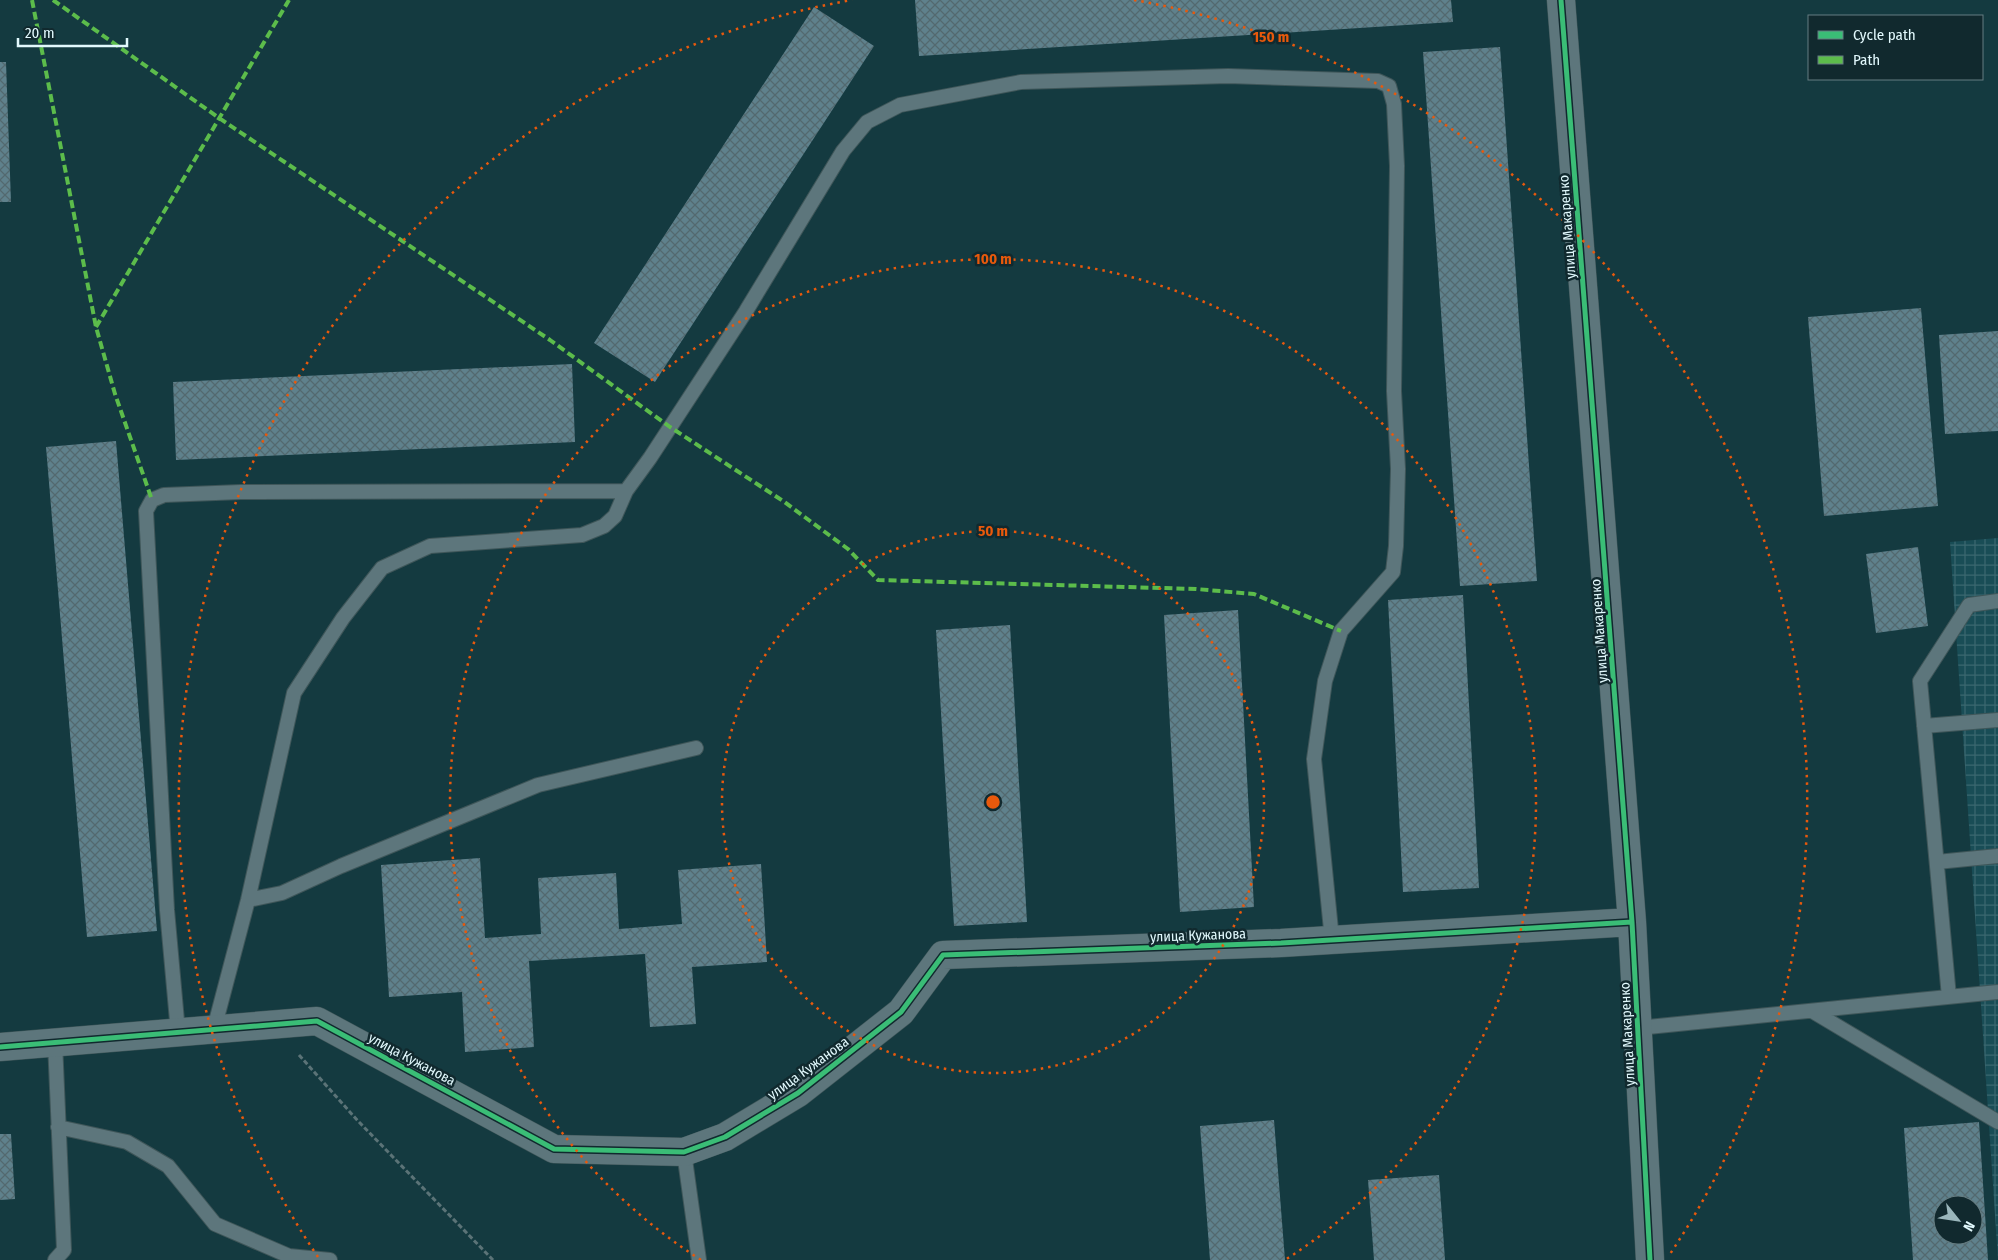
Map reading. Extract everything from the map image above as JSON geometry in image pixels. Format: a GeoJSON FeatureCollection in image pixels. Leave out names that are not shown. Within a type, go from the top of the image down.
{"type":"FeatureCollection","features":[{"type":"Feature","properties":{"kind":"street","name":"улица Макаренко"},"geometry":{"type":"LineString","coordinates":[[1561,0],[1632,922],[1650,1260]]}},
{"type":"Feature","properties":{"kind":"street","name":"улица Кужанова"},"geometry":{"type":"LineString","coordinates":[[0,1047],[317,1021],[554,1149],[684,1152],[725,1137],[798,1094],[901,1012],[943,955],[1332,940],[1632,922]]}},
{"type":"Feature","properties":{"kind":"lane"},"geometry":{"type":"LineString","coordinates":[[214,1029],[248,900],[294,693],[343,618],[382,568],[430,546],[582,535],[604,526],[616,516],[626,491],[650,458],[746,311],[843,151],[867,122],[900,105],[1021,82],[1228,76],[1378,81],[1389,86],[1394,104],[1396,166],[1394,392],[1398,469],[1396,546],[1393,572],[1342,631],[1325,681],[1314,759],[1332,940]]}},
{"type":"Feature","properties":{"kind":"lane"},"geometry":{"type":"LineString","coordinates":[[178,1032],[167,910],[146,511],[152,500],[164,495],[241,492],[626,491]]}},
{"type":"Feature","properties":{"kind":"lane"},"geometry":{"type":"LineString","coordinates":[[1949,997],[1920,680],[1969,604],[1998,602]]}},
{"type":"Feature","properties":{"kind":"lane"},"geometry":{"type":"LineString","coordinates":[[1924,726],[1998,720]]}},
{"type":"Feature","properties":{"kind":"lane"},"geometry":{"type":"LineString","coordinates":[[248,900],[282,893],[341,866],[538,785],[696,748]]}},
{"type":"Feature","properties":{"kind":"lane"},"geometry":{"type":"LineString","coordinates":[[1937,862],[1998,856]]}},
{"type":"Feature","properties":{"kind":"lane"},"geometry":{"type":"LineString","coordinates":[[1638,1028],[1998,992]]}},
{"type":"Feature","properties":{"kind":"lane"},"geometry":{"type":"LineString","coordinates":[[1812,1011],[1998,1122]]}},
{"type":"Feature","properties":{"kind":"lane"},"geometry":{"type":"LineString","coordinates":[[55,1042],[64,1250],[55,1260]]}},
{"type":"Feature","properties":{"kind":"lane"},"geometry":{"type":"LineString","coordinates":[[58,1128],[127,1142],[168,1166],[215,1224],[289,1256],[330,1260]]}},
{"type":"Feature","properties":{"kind":"lane"},"geometry":{"type":"LineString","coordinates":[[684,1152],[699,1260]]}},
{"type":"Feature","properties":{"kind":"path"},"geometry":{"type":"LineString","coordinates":[[272,1025],[358,1122],[493,1260]]}},
{"type":"Feature","properties":{"kind":"shaded area"},"geometry":{"type":"Polygon","coordinates":[[[1998,538],[1998,1260],[1950,542],[1998,538]]]}},
{"type":"Feature","properties":{"kind":"building"},"geometry":{"type":"Polygon","coordinates":[[[915,0],[1451,0],[1453,22],[919,56],[915,0]]]}},
{"type":"Feature","properties":{"kind":"building"},"geometry":{"type":"Polygon","coordinates":[[[814,7],[874,46],[655,382],[594,343],[814,7]]]}},
{"type":"Feature","properties":{"kind":"building"},"geometry":{"type":"Polygon","coordinates":[[[1500,47],[1537,581],[1460,586],[1423,52],[1500,47]]]}},
{"type":"Feature","properties":{"kind":"building"},"geometry":{"type":"Polygon","coordinates":[[[0,62],[6,62],[11,202],[0,202],[0,62]]]}},
{"type":"Feature","properties":{"kind":"building"},"geometry":{"type":"Polygon","coordinates":[[[1921,308],[1938,506],[1824,516],[1808,317],[1921,308]]]}},
{"type":"Feature","properties":{"kind":"building"},"geometry":{"type":"Polygon","coordinates":[[[1998,331],[1998,431],[1945,434],[1939,335],[1998,331]]]}},
{"type":"Feature","properties":{"kind":"building"},"geometry":{"type":"Polygon","coordinates":[[[572,364],[575,442],[176,460],[173,382],[572,364]]]}},
{"type":"Feature","properties":{"kind":"building"},"geometry":{"type":"Polygon","coordinates":[[[116,441],[157,931],[87,937],[46,447],[116,441]]]}},
{"type":"Feature","properties":{"kind":"building"},"geometry":{"type":"Polygon","coordinates":[[[1918,547],[1928,626],[1876,633],[1866,554],[1918,547]]]}},
{"type":"Feature","properties":{"kind":"building"},"geometry":{"type":"Polygon","coordinates":[[[1463,595],[1479,888],[1403,892],[1388,600],[1463,595]]]}},
{"type":"Feature","properties":{"kind":"building"},"geometry":{"type":"Polygon","coordinates":[[[1238,610],[1254,907],[1180,912],[1164,615],[1238,610]]]}},
{"type":"Feature","properties":{"kind":"building"},"geometry":{"type":"Polygon","coordinates":[[[1010,625],[1027,922],[954,926],[936,630],[1010,625]]]}},
{"type":"Feature","properties":{"kind":"building"},"geometry":{"type":"Polygon","coordinates":[[[480,858],[485,938],[541,934],[538,878],[616,873],[619,929],[682,924],[678,870],[761,864],[767,962],[692,967],[696,1024],[650,1027],[645,954],[529,961],[534,1047],[465,1052],[462,992],[389,997],[381,865],[480,858]]]}},
{"type":"Feature","properties":{"kind":"building"},"geometry":{"type":"Polygon","coordinates":[[[1274,1120],[1285,1260],[1210,1260],[1200,1126],[1274,1120]]]}},
{"type":"Feature","properties":{"kind":"building"},"geometry":{"type":"Polygon","coordinates":[[[1979,1122],[1988,1260],[1913,1260],[1904,1128],[1979,1122]]]}},
{"type":"Feature","properties":{"kind":"building"},"geometry":{"type":"Polygon","coordinates":[[[0,1134],[11,1134],[15,1199],[0,1200],[0,1134]]]}},
{"type":"Feature","properties":{"kind":"building"},"geometry":{"type":"Polygon","coordinates":[[[1439,1175],[1445,1260],[1374,1260],[1368,1180],[1439,1175]]]}},
{"type":"Feature","properties":{"kind":"marked path"},"geometry":{"type":"LineString","coordinates":[[32,0],[96,327],[115,394],[152,500]]}},
{"type":"Feature","properties":{"kind":"marked path"},"geometry":{"type":"LineString","coordinates":[[53,0],[219,118],[550,340],[670,427],[783,501],[848,549],[878,580],[1196,589],[1254,594],[1341,631]]}},
{"type":"Feature","properties":{"kind":"marked path"},"geometry":{"type":"LineString","coordinates":[[96,327],[289,0]]}},
{"type":"Feature","properties":{"kind":"cycle path"},"geometry":{"type":"LineString","coordinates":[[1561,0],[1632,922],[1650,1260]]}},
{"type":"Feature","properties":{"kind":"cycle path"},"geometry":{"type":"LineString","coordinates":[[0,1047],[317,1021],[554,1149],[684,1152],[725,1137],[798,1093],[901,1012],[943,955],[1281,943],[1632,922]]}}]}
